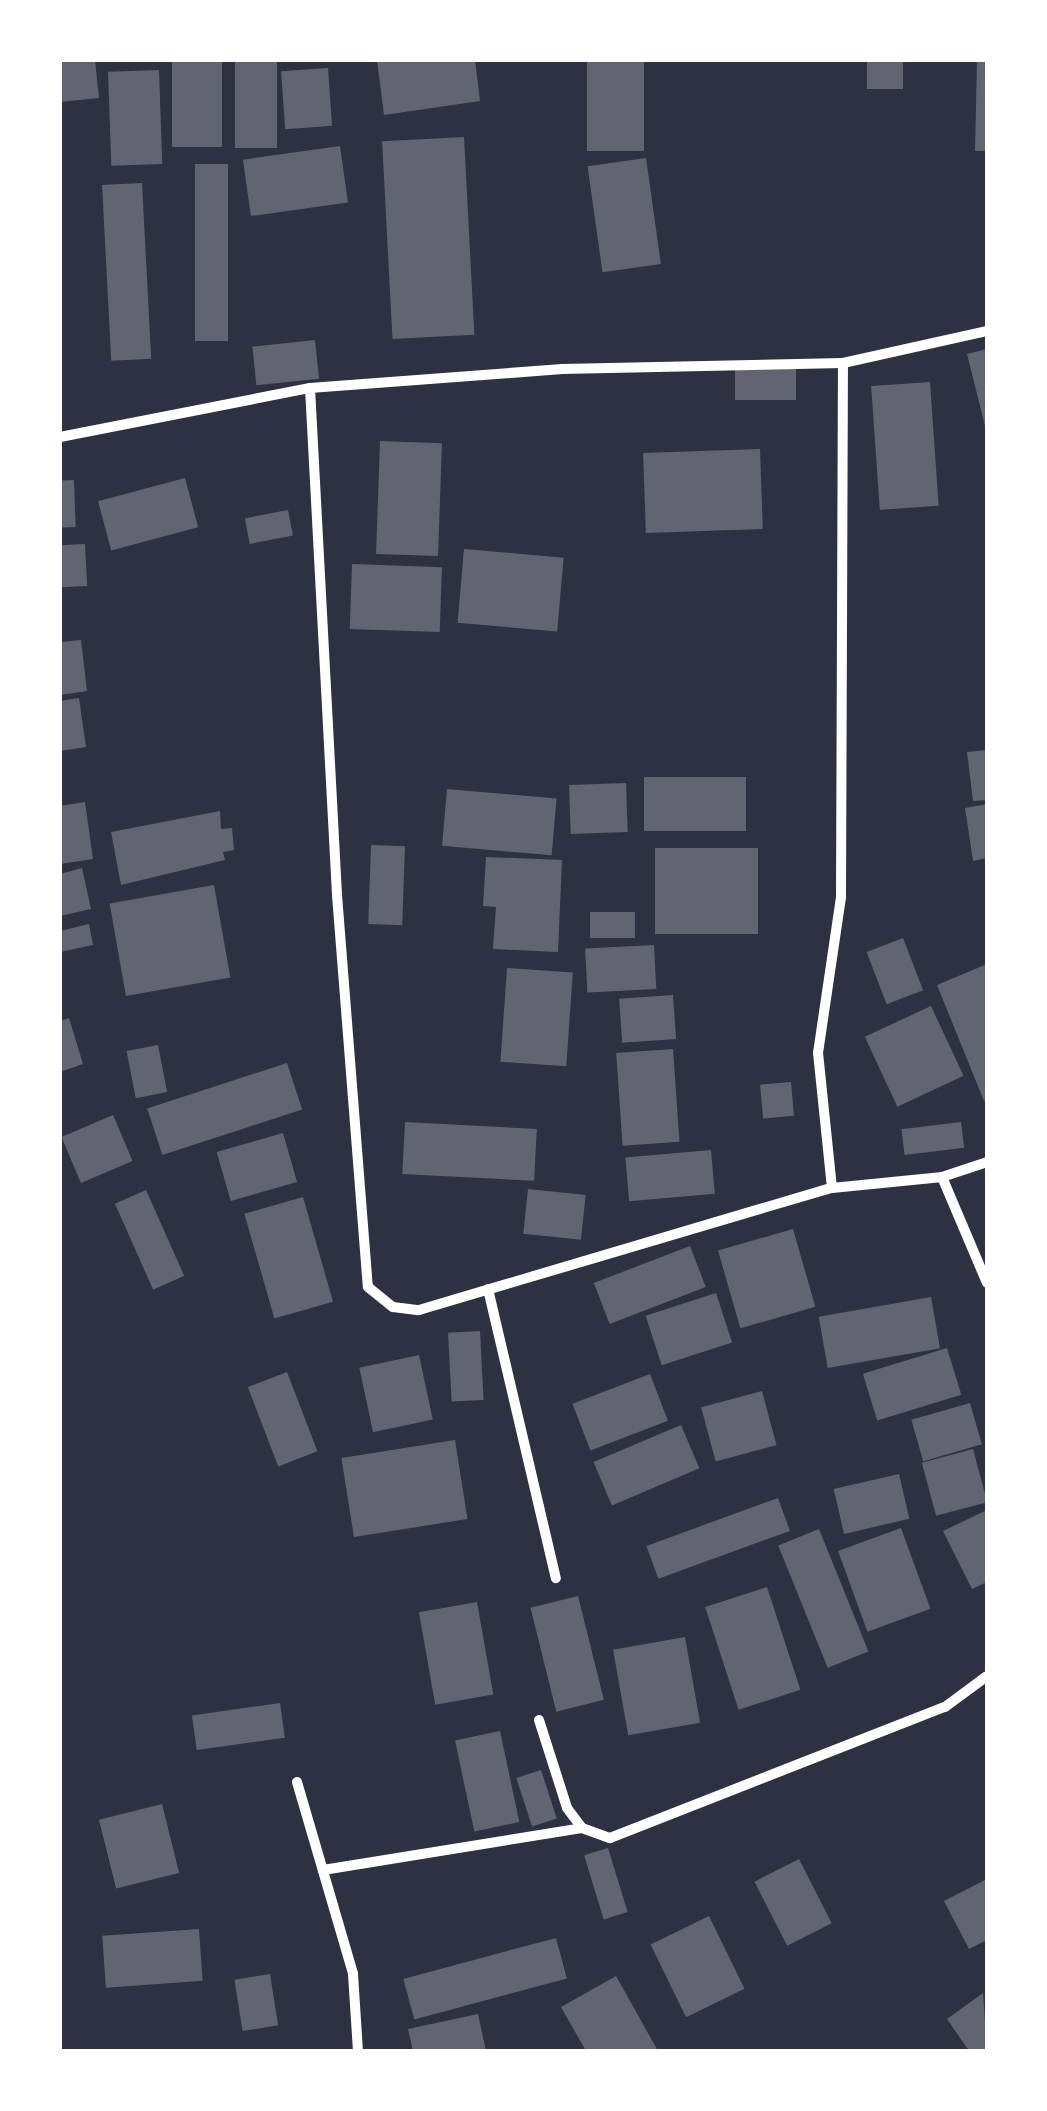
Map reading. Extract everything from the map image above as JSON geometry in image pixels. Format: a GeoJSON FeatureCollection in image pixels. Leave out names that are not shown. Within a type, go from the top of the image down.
{"type":"FeatureCollection","features":[{"type":"Feature","properties":{"kind":"street"},"geometry":{"type":"LineString","coordinates":[[60,436],[310,388],[562,370],[843,363],[987,331]]}},
{"type":"Feature","properties":{"kind":"street"},"geometry":{"type":"LineString","coordinates":[[832,1188],[818,1053],[841,898],[843,363]]}},
{"type":"Feature","properties":{"kind":"street"},"geometry":{"type":"LineString","coordinates":[[310,388],[337,895],[368,1287],[393,1307],[419,1310],[832,1188],[942,1178],[987,1162]]}},
{"type":"Feature","properties":{"kind":"street"},"geometry":{"type":"LineString","coordinates":[[942,1178],[987,1283]]}},
{"type":"Feature","properties":{"kind":"street"},"geometry":{"type":"LineString","coordinates":[[488,1290],[556,1578]]}},
{"type":"Feature","properties":{"kind":"street"},"geometry":{"type":"LineString","coordinates":[[323,1870],[582,1828],[610,1838],[641,1830],[945,1706],[987,1676]]}},
{"type":"Feature","properties":{"kind":"street"},"geometry":{"type":"LineString","coordinates":[[539,1720],[567,1808],[582,1828]]}},
{"type":"Feature","properties":{"kind":"street"},"geometry":{"type":"LineString","coordinates":[[297,1782],[353,1974],[358,2051]]}},
{"type":"Feature","properties":{"kind":"building"},"geometry":{"type":"Polygon","coordinates":[[[60,60],[95,60],[99,98],[60,102],[60,60]]]}},
{"type":"Feature","properties":{"kind":"building"},"geometry":{"type":"Polygon","coordinates":[[[172,60],[222,60],[222,147],[172,147],[172,60]]]}},
{"type":"Feature","properties":{"kind":"building"},"geometry":{"type":"Polygon","coordinates":[[[377,60],[475,60],[480,101],[384,115],[377,60]]]}},
{"type":"Feature","properties":{"kind":"building"},"geometry":{"type":"Polygon","coordinates":[[[587,60],[644,60],[644,151],[587,151],[587,60]]]}},
{"type":"Feature","properties":{"kind":"building"},"geometry":{"type":"Polygon","coordinates":[[[867,60],[903,60],[903,89],[867,89],[867,60]]]}},
{"type":"Feature","properties":{"kind":"building"},"geometry":{"type":"Polygon","coordinates":[[[977,60],[987,60],[987,151],[975,151],[977,60]]]}},
{"type":"Feature","properties":{"kind":"building"},"geometry":{"type":"Polygon","coordinates":[[[235,62],[277,62],[277,148],[235,148],[235,62]]]}},
{"type":"Feature","properties":{"kind":"building"},"geometry":{"type":"Polygon","coordinates":[[[328,68],[332,126],[285,129],[281,71],[328,68]]]}},
{"type":"Feature","properties":{"kind":"building"},"geometry":{"type":"Polygon","coordinates":[[[159,70],[162,164],[111,166],[108,72],[159,70]]]}},
{"type":"Feature","properties":{"kind":"building"},"geometry":{"type":"Polygon","coordinates":[[[464,137],[474,335],[392,339],[382,141],[464,137]]]}},
{"type":"Feature","properties":{"kind":"building"},"geometry":{"type":"Polygon","coordinates":[[[340,146],[348,202],[251,216],[243,160],[340,146]]]}},
{"type":"Feature","properties":{"kind":"building"},"geometry":{"type":"Polygon","coordinates":[[[646,158],[661,264],[602,272],[588,166],[646,158]]]}},
{"type":"Feature","properties":{"kind":"building"},"geometry":{"type":"Polygon","coordinates":[[[195,164],[228,164],[228,341],[195,341],[195,164]]]}},
{"type":"Feature","properties":{"kind":"building"},"geometry":{"type":"Polygon","coordinates":[[[142,183],[151,359],[111,361],[102,185],[142,183]]]}},
{"type":"Feature","properties":{"kind":"building"},"geometry":{"type":"Polygon","coordinates":[[[315,340],[319,379],[256,385],[252,347],[315,340]]]}},
{"type":"Feature","properties":{"kind":"building"},"geometry":{"type":"Polygon","coordinates":[[[987,349],[987,430],[986,430],[967,354],[987,349]]]}},
{"type":"Feature","properties":{"kind":"building"},"geometry":{"type":"Polygon","coordinates":[[[735,367],[796,367],[796,400],[735,400],[735,367]]]}},
{"type":"Feature","properties":{"kind":"building"},"geometry":{"type":"Polygon","coordinates":[[[930,382],[939,506],[880,510],[871,386],[930,382]]]}},
{"type":"Feature","properties":{"kind":"building"},"geometry":{"type":"Polygon","coordinates":[[[380,441],[442,443],[438,556],[376,554],[380,441]]]}},
{"type":"Feature","properties":{"kind":"building"},"geometry":{"type":"Polygon","coordinates":[[[760,449],[763,529],[646,533],[643,453],[760,449]]]}},
{"type":"Feature","properties":{"kind":"building"},"geometry":{"type":"Polygon","coordinates":[[[185,478],[198,527],[111,551],[98,501],[185,478]]]}},
{"type":"Feature","properties":{"kind":"building"},"geometry":{"type":"Polygon","coordinates":[[[60,480],[74,480],[76,527],[62,527],[60,480]]]}},
{"type":"Feature","properties":{"kind":"building"},"geometry":{"type":"Polygon","coordinates":[[[288,510],[293,536],[250,544],[245,518],[288,510]]]}},
{"type":"Feature","properties":{"kind":"building"},"geometry":{"type":"Polygon","coordinates":[[[85,544],[87,586],[62,587],[60,545],[85,544]]]}},
{"type":"Feature","properties":{"kind":"building"},"geometry":{"type":"Polygon","coordinates":[[[464,549],[564,558],[557,631],[458,623],[464,549]]]}},
{"type":"Feature","properties":{"kind":"building"},"geometry":{"type":"Polygon","coordinates":[[[352,564],[442,567],[440,632],[350,629],[352,564]]]}},
{"type":"Feature","properties":{"kind":"building"},"geometry":{"type":"Polygon","coordinates":[[[81,640],[87,691],[60,695],[60,642],[81,640]]]}},
{"type":"Feature","properties":{"kind":"building"},"geometry":{"type":"Polygon","coordinates":[[[79,698],[86,747],[60,751],[60,701],[79,698]]]}},
{"type":"Feature","properties":{"kind":"building"},"geometry":{"type":"Polygon","coordinates":[[[987,750],[987,800],[973,801],[967,752],[987,750]]]}},
{"type":"Feature","properties":{"kind":"building"},"geometry":{"type":"Polygon","coordinates":[[[644,777],[746,777],[746,831],[644,831],[644,777]]]}},
{"type":"Feature","properties":{"kind":"building"},"geometry":{"type":"Polygon","coordinates":[[[626,783],[628,832],[571,834],[569,785],[626,783]]]}},
{"type":"Feature","properties":{"kind":"building"},"geometry":{"type":"Polygon","coordinates":[[[447,789],[557,799],[552,855],[442,846],[447,789]]]}},
{"type":"Feature","properties":{"kind":"building"},"geometry":{"type":"Polygon","coordinates":[[[85,802],[93,859],[60,864],[60,806],[85,802]]]}},
{"type":"Feature","properties":{"kind":"building"},"geometry":{"type":"Polygon","coordinates":[[[987,804],[987,858],[973,861],[965,808],[987,804]]]}},
{"type":"Feature","properties":{"kind":"building"},"geometry":{"type":"Polygon","coordinates":[[[220,811],[221,829],[232,828],[234,850],[223,852],[225,860],[121,885],[111,832],[220,811]]]}},
{"type":"Feature","properties":{"kind":"building"},"geometry":{"type":"Polygon","coordinates":[[[371,845],[405,846],[402,925],[368,924],[371,845]]]}},
{"type":"Feature","properties":{"kind":"building"},"geometry":{"type":"Polygon","coordinates":[[[655,848],[758,848],[758,934],[655,934],[655,848]]]}},
{"type":"Feature","properties":{"kind":"building"},"geometry":{"type":"Polygon","coordinates":[[[486,857],[562,860],[558,952],[493,949],[496,907],[483,906],[486,857]]]}},
{"type":"Feature","properties":{"kind":"building"},"geometry":{"type":"Polygon","coordinates":[[[82,868],[91,909],[60,916],[60,874],[82,868]]]}},
{"type":"Feature","properties":{"kind":"building"},"geometry":{"type":"Polygon","coordinates":[[[214,885],[230,978],[126,996],[110,903],[214,885]]]}},
{"type":"Feature","properties":{"kind":"building"},"geometry":{"type":"Polygon","coordinates":[[[590,912],[635,912],[635,938],[590,938],[590,912]]]}},
{"type":"Feature","properties":{"kind":"building"},"geometry":{"type":"Polygon","coordinates":[[[89,924],[93,945],[60,952],[60,931],[89,924]]]}},
{"type":"Feature","properties":{"kind":"building"},"geometry":{"type":"Polygon","coordinates":[[[903,938],[923,990],[887,1004],[867,952],[903,938]]]}},
{"type":"Feature","properties":{"kind":"building"},"geometry":{"type":"Polygon","coordinates":[[[654,945],[656,989],[587,993],[585,949],[654,945]]]}},
{"type":"Feature","properties":{"kind":"building"},"geometry":{"type":"Polygon","coordinates":[[[987,964],[987,1100],[984,1101],[937,985],[987,964]]]}},
{"type":"Feature","properties":{"kind":"building"},"geometry":{"type":"Polygon","coordinates":[[[507,968],[573,973],[566,1066],[500,1062],[507,968]]]}},
{"type":"Feature","properties":{"kind":"building"},"geometry":{"type":"Polygon","coordinates":[[[673,995],[676,1039],[622,1043],[619,999],[673,995]]]}},
{"type":"Feature","properties":{"kind":"building"},"geometry":{"type":"Polygon","coordinates":[[[931,1006],[964,1076],[897,1107],[865,1037],[931,1006]]]}},
{"type":"Feature","properties":{"kind":"building"},"geometry":{"type":"Polygon","coordinates":[[[69,1018],[83,1064],[60,1072],[60,1021],[69,1018]]]}},
{"type":"Feature","properties":{"kind":"building"},"geometry":{"type":"Polygon","coordinates":[[[158,1045],[167,1092],[136,1098],[127,1051],[158,1045]]]}},
{"type":"Feature","properties":{"kind":"building"},"geometry":{"type":"Polygon","coordinates":[[[673,1049],[679,1142],[623,1146],[616,1053],[673,1049]]]}},
{"type":"Feature","properties":{"kind":"building"},"geometry":{"type":"Polygon","coordinates":[[[287,1063],[302,1110],[162,1155],[147,1108],[287,1063]]]}},
{"type":"Feature","properties":{"kind":"building"},"geometry":{"type":"Polygon","coordinates":[[[791,1082],[794,1116],[763,1119],[760,1085],[791,1082]]]}},
{"type":"Feature","properties":{"kind":"building"},"geometry":{"type":"Polygon","coordinates":[[[113,1115],[133,1161],[81,1183],[61,1137],[113,1115]]]}},
{"type":"Feature","properties":{"kind":"building"},"geometry":{"type":"Polygon","coordinates":[[[405,1122],[537,1129],[534,1181],[402,1174],[405,1122]]]}},
{"type":"Feature","properties":{"kind":"building"},"geometry":{"type":"Polygon","coordinates":[[[961,1122],[964,1148],[905,1155],[901,1129],[961,1122]]]}},
{"type":"Feature","properties":{"kind":"building"},"geometry":{"type":"Polygon","coordinates":[[[283,1133],[297,1182],[231,1201],[217,1152],[283,1133]]]}},
{"type":"Feature","properties":{"kind":"building"},"geometry":{"type":"Polygon","coordinates":[[[711,1150],[715,1194],[629,1201],[625,1157],[711,1150]]]}},
{"type":"Feature","properties":{"kind":"building"},"geometry":{"type":"Polygon","coordinates":[[[528,1189],[586,1195],[581,1240],[523,1234],[528,1189]]]}},
{"type":"Feature","properties":{"kind":"building"},"geometry":{"type":"Polygon","coordinates":[[[146,1190],[184,1276],[153,1290],[115,1204],[146,1190]]]}},
{"type":"Feature","properties":{"kind":"building"},"geometry":{"type":"Polygon","coordinates":[[[303,1197],[333,1302],[274,1319],[244,1214],[303,1197]]]}},
{"type":"Feature","properties":{"kind":"building"},"geometry":{"type":"Polygon","coordinates":[[[793,1229],[815,1307],[740,1328],[718,1250],[793,1229]]]}},
{"type":"Feature","properties":{"kind":"building"},"geometry":{"type":"Polygon","coordinates":[[[690,1246],[706,1287],[610,1324],[594,1283],[690,1246]]]}},
{"type":"Feature","properties":{"kind":"building"},"geometry":{"type":"Polygon","coordinates":[[[716,1293],[732,1342],[662,1365],[646,1316],[716,1293]]]}},
{"type":"Feature","properties":{"kind":"building"},"geometry":{"type":"Polygon","coordinates":[[[931,1297],[940,1348],[828,1368],[819,1317],[931,1297]]]}},
{"type":"Feature","properties":{"kind":"building"},"geometry":{"type":"Polygon","coordinates":[[[480,1331],[484,1400],[452,1402],[448,1333],[480,1331]]]}},
{"type":"Feature","properties":{"kind":"building"},"geometry":{"type":"Polygon","coordinates":[[[947,1348],[961,1395],[877,1421],[863,1374],[947,1348]]]}},
{"type":"Feature","properties":{"kind":"building"},"geometry":{"type":"Polygon","coordinates":[[[419,1355],[433,1420],[373,1432],[359,1368],[419,1355]]]}},
{"type":"Feature","properties":{"kind":"building"},"geometry":{"type":"Polygon","coordinates":[[[287,1372],[317,1451],[278,1466],[248,1387],[287,1372]]]}},
{"type":"Feature","properties":{"kind":"building"},"geometry":{"type":"Polygon","coordinates":[[[650,1374],[668,1421],[590,1450],[573,1404],[650,1374]]]}},
{"type":"Feature","properties":{"kind":"building"},"geometry":{"type":"Polygon","coordinates":[[[762,1391],[776,1445],[716,1461],[701,1407],[762,1391]]]}},
{"type":"Feature","properties":{"kind":"building"},"geometry":{"type":"Polygon","coordinates":[[[970,1403],[982,1444],[923,1461],[911,1420],[970,1403]]]}},
{"type":"Feature","properties":{"kind":"building"},"geometry":{"type":"Polygon","coordinates":[[[681,1425],[699,1468],[612,1505],[594,1462],[681,1425]]]}},
{"type":"Feature","properties":{"kind":"building"},"geometry":{"type":"Polygon","coordinates":[[[455,1440],[468,1519],[354,1537],[341,1458],[455,1440]]]}},
{"type":"Feature","properties":{"kind":"building"},"geometry":{"type":"Polygon","coordinates":[[[973,1449],[987,1502],[936,1516],[922,1463],[973,1449]]]}},
{"type":"Feature","properties":{"kind":"building"},"geometry":{"type":"Polygon","coordinates":[[[899,1474],[909,1519],[844,1534],[834,1489],[899,1474]]]}},
{"type":"Feature","properties":{"kind":"building"},"geometry":{"type":"Polygon","coordinates":[[[778,1498],[790,1531],[658,1579],[646,1546],[778,1498]]]}},
{"type":"Feature","properties":{"kind":"building"},"geometry":{"type":"Polygon","coordinates":[[[987,1510],[987,1582],[972,1589],[943,1531],[987,1510]]]}},
{"type":"Feature","properties":{"kind":"building"},"geometry":{"type":"Polygon","coordinates":[[[901,1528],[930,1609],[867,1632],[838,1551],[901,1528]]]}},
{"type":"Feature","properties":{"kind":"building"},"geometry":{"type":"Polygon","coordinates":[[[819,1529],[868,1651],[828,1668],[778,1545],[819,1529]]]}},
{"type":"Feature","properties":{"kind":"building"},"geometry":{"type":"Polygon","coordinates":[[[767,1587],[800,1690],[739,1710],[705,1607],[767,1587]]]}},
{"type":"Feature","properties":{"kind":"building"},"geometry":{"type":"Polygon","coordinates":[[[578,1596],[604,1700],[556,1712],[530,1608],[578,1596]]]}},
{"type":"Feature","properties":{"kind":"building"},"geometry":{"type":"Polygon","coordinates":[[[477,1602],[493,1695],[435,1705],[419,1612],[477,1602]]]}},
{"type":"Feature","properties":{"kind":"building"},"geometry":{"type":"Polygon","coordinates":[[[685,1637],[700,1723],[628,1735],[613,1650],[685,1637]]]}},
{"type":"Feature","properties":{"kind":"building"},"geometry":{"type":"Polygon","coordinates":[[[280,1703],[285,1738],[197,1750],[192,1715],[280,1703]]]}},
{"type":"Feature","properties":{"kind":"building"},"geometry":{"type":"Polygon","coordinates":[[[500,1731],[519,1822],[474,1832],[455,1741],[500,1731]]]}},
{"type":"Feature","properties":{"kind":"building"},"geometry":{"type":"Polygon","coordinates":[[[541,1770],[557,1819],[532,1827],[516,1778],[541,1770]]]}},
{"type":"Feature","properties":{"kind":"building"},"geometry":{"type":"Polygon","coordinates":[[[162,1804],[179,1873],[116,1889],[99,1820],[162,1804]]]}},
{"type":"Feature","properties":{"kind":"building"},"geometry":{"type":"Polygon","coordinates":[[[608,1848],[628,1912],[604,1919],[584,1855],[608,1848]]]}},
{"type":"Feature","properties":{"kind":"building"},"geometry":{"type":"Polygon","coordinates":[[[799,1859],[832,1923],[787,1946],[754,1882],[799,1859]]]}},
{"type":"Feature","properties":{"kind":"building"},"geometry":{"type":"Polygon","coordinates":[[[987,1879],[987,1940],[969,1949],[944,1901],[987,1879]]]}},
{"type":"Feature","properties":{"kind":"building"},"geometry":{"type":"Polygon","coordinates":[[[709,1916],[745,1989],[686,2017],[651,1944],[709,1916]]]}},
{"type":"Feature","properties":{"kind":"building"},"geometry":{"type":"Polygon","coordinates":[[[199,1929],[203,1981],[106,1988],[102,1936],[199,1929]]]}},
{"type":"Feature","properties":{"kind":"building"},"geometry":{"type":"Polygon","coordinates":[[[556,1938],[567,1979],[414,2019],[403,1979],[556,1938]]]}},
{"type":"Feature","properties":{"kind":"building"},"geometry":{"type":"Polygon","coordinates":[[[270,1974],[278,2025],[243,2031],[234,1980],[270,1974]]]}},
{"type":"Feature","properties":{"kind":"building"},"geometry":{"type":"Polygon","coordinates":[[[616,1976],[658,2051],[586,2051],[561,2007],[616,1976]]]}},
{"type":"Feature","properties":{"kind":"building"},"geometry":{"type":"Polygon","coordinates":[[[983,1993],[987,2051],[969,2051],[947,2019],[983,1993]]]}},
{"type":"Feature","properties":{"kind":"building"},"geometry":{"type":"Polygon","coordinates":[[[478,2014],[486,2051],[413,2051],[408,2029],[478,2014]]]}}]}
